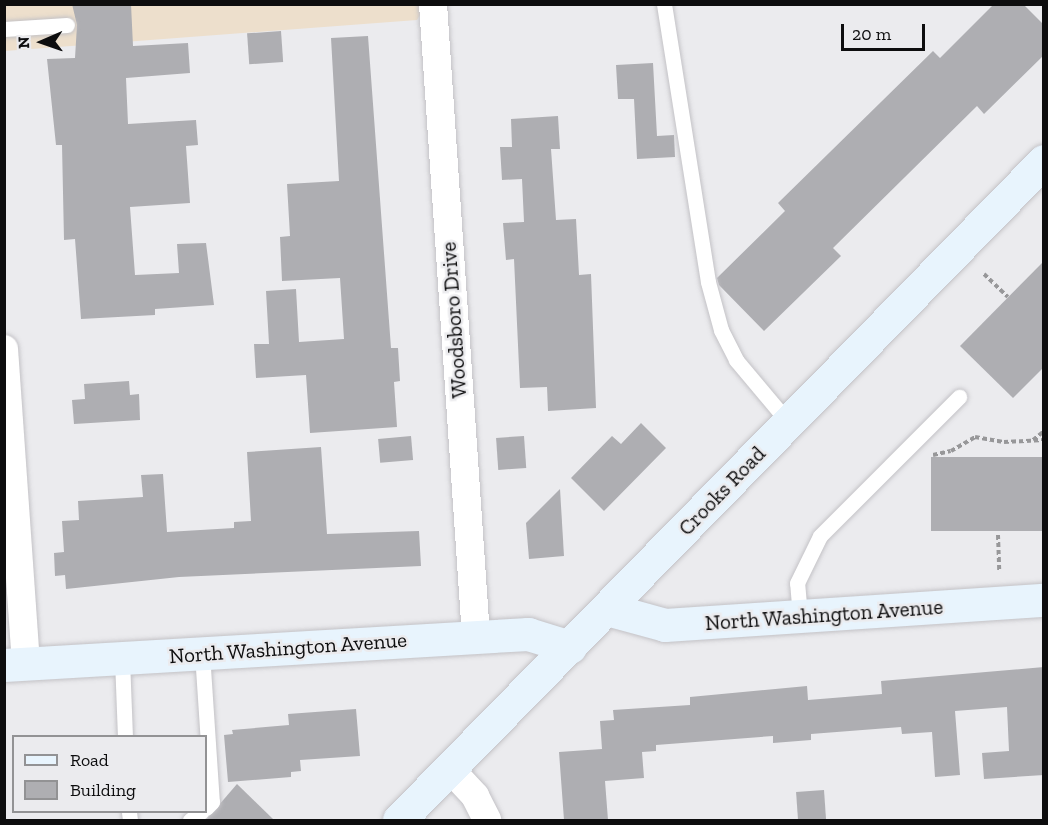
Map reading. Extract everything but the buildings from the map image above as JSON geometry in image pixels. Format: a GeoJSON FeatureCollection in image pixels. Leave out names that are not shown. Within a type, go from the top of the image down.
{"type":"FeatureCollection","features":[{"type":"Feature","properties":{"kind":"street","name":"Woodsboro Drive"},"geometry":{"type":"LineString","coordinates":[[433,4],[476,636]]}},
{"type":"Feature","properties":{"kind":"street","name":"Crooks Road"},"geometry":{"type":"LineString","coordinates":[[399,820],[1044,161]]}},
{"type":"Feature","properties":{"kind":"street"},"geometry":{"type":"LineString","coordinates":[[4,349],[15,665]]}},
{"type":"Feature","properties":{"kind":"street","name":"North Washington Avenue"},"geometry":{"type":"LineString","coordinates":[[607,609],[665,625],[1044,600]]}},
{"type":"Feature","properties":{"kind":"street","name":"North Washington Avenue"},"geometry":{"type":"LineString","coordinates":[[15,665],[528,634],[570,647]]}},
{"type":"Feature","properties":{"kind":"street"},"geometry":{"type":"LineString","coordinates":[[450,769],[475,796],[487,820]]}},
{"type":"Feature","properties":{"kind":"lane"},"geometry":{"type":"LineString","coordinates":[[664,4],[708,282],[721,330],[736,360],[789,422]]}},
{"type":"Feature","properties":{"kind":"lane"},"geometry":{"type":"LineString","coordinates":[[4,29],[67,25]]}},
{"type":"Feature","properties":{"kind":"lane"},"geometry":{"type":"LineString","coordinates":[[800,616],[797,583],[820,536],[959,398]]}},
{"type":"Feature","properties":{"kind":"lane"},"geometry":{"type":"LineString","coordinates":[[202,653],[212,802],[207,807]]}},
{"type":"Feature","properties":{"kind":"lane"},"geometry":{"type":"LineString","coordinates":[[122,659],[125,735]]}},
{"type":"Feature","properties":{"kind":"path"},"geometry":{"type":"LineString","coordinates":[[984,274],[1008,297]]}},
{"type":"Feature","properties":{"kind":"path"},"geometry":{"type":"LineString","coordinates":[[1033,440],[1044,431]]}},
{"type":"Feature","properties":{"kind":"path"},"geometry":{"type":"LineString","coordinates":[[928,456],[945,454],[975,437],[1004,442],[1044,440]]}},
{"type":"Feature","properties":{"kind":"path"},"geometry":{"type":"LineString","coordinates":[[998,535],[999,570]]}},
{"type":"Feature","properties":{"kind":"shaded area"},"geometry":{"type":"Polygon","coordinates":[[[5,5],[426,5],[417,20],[5,51],[5,5]]]}}]}
